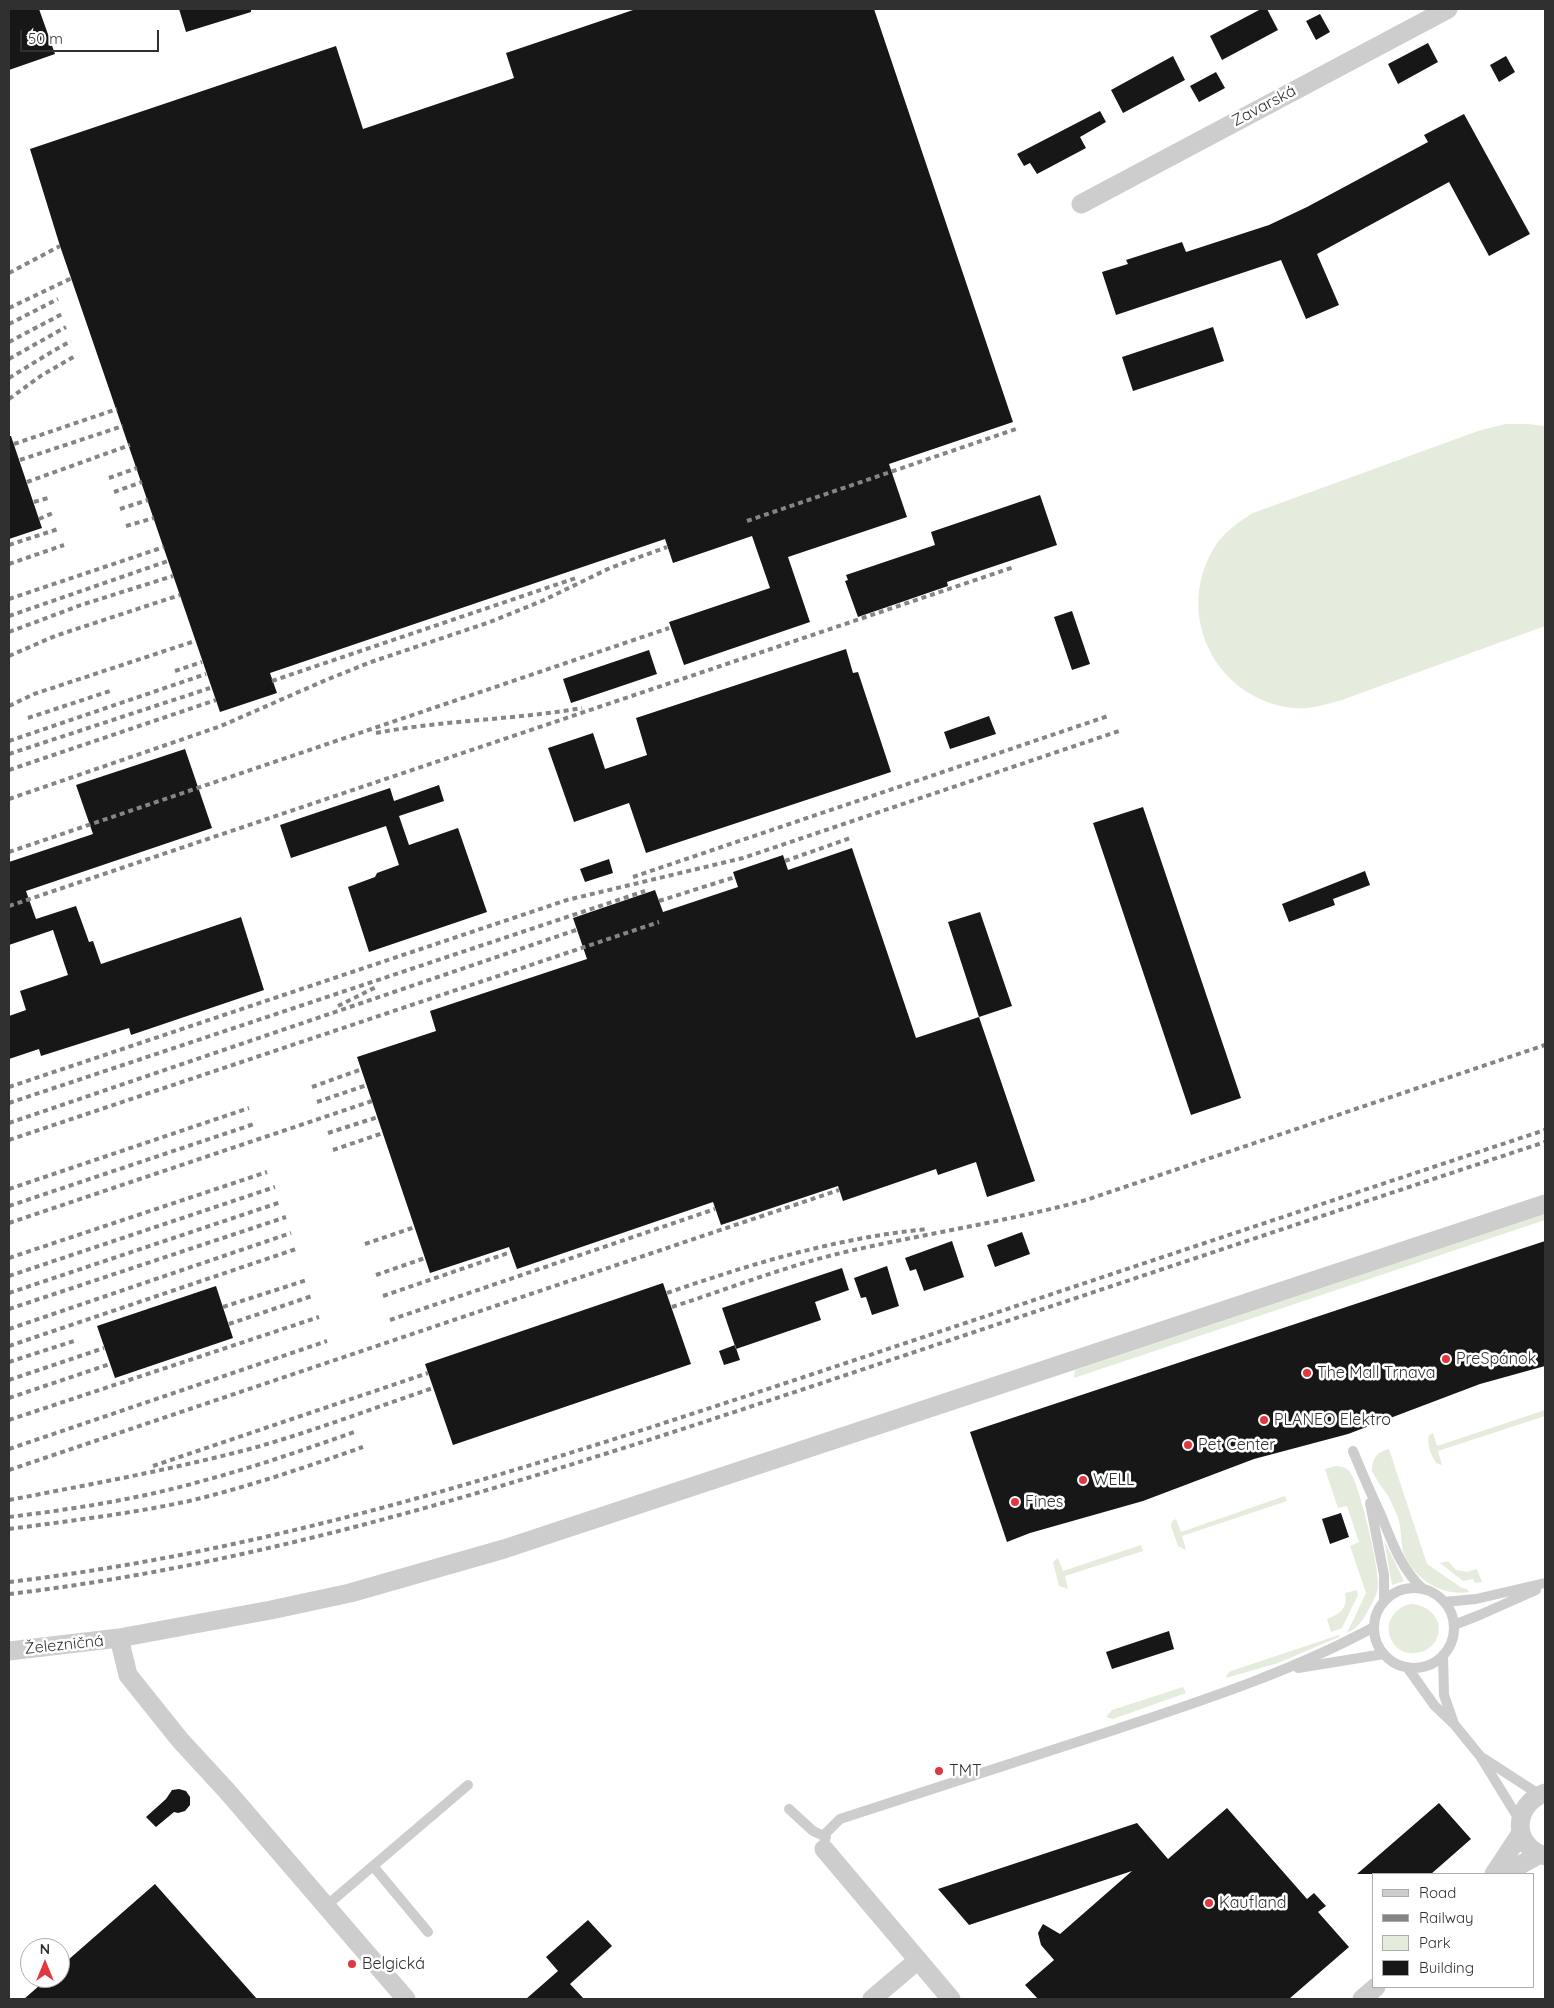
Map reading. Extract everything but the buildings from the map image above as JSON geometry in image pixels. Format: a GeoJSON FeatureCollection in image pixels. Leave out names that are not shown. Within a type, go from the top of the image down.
{"type":"FeatureCollection","features":[{"type":"Feature","properties":{"kind":"street","name":"Zavarská"},"geometry":{"type":"LineString","coordinates":[[1081,204],[1448,9]]}},
{"type":"Feature","properties":{"kind":"street","name":"Železničná"},"geometry":{"type":"LineString","coordinates":[[9,1650],[119,1638],[270,1610],[350,1592],[504,1549],[1545,1204]]}},
{"type":"Feature","properties":{"kind":"street"},"geometry":{"type":"LineString","coordinates":[[119,1638],[128,1675],[180,1740],[227,1791],[406,1999]]}},
{"type":"Feature","properties":{"kind":"street"},"geometry":{"type":"LineString","coordinates":[[1495,1873],[1521,1827],[1526,1805],[1532,1799],[1543,1794]]}},
{"type":"Feature","properties":{"kind":"street"},"geometry":{"type":"LineString","coordinates":[[1521,1827],[1528,1846],[1543,1855]]}},
{"type":"Feature","properties":{"kind":"street"},"geometry":{"type":"LineString","coordinates":[[825,1843],[951,1999]]}},
{"type":"Feature","properties":{"kind":"street"},"geometry":{"type":"LineString","coordinates":[[1506,1873],[1543,1855]]}},
{"type":"Feature","properties":{"kind":"street"},"geometry":{"type":"LineString","coordinates":[[872,1999],[918,1960]]}},
{"type":"Feature","properties":{"kind":"street"},"geometry":{"type":"LineString","coordinates":[[1362,1999],[1375,1988]]}},
{"type":"Feature","properties":{"kind":"lane"},"geometry":{"type":"LineString","coordinates":[[1354,1451],[1367,1487],[1406,1570],[1412,1579],[1423,1589],[1434,1594],[1444,1602],[1451,1612],[1454,1624],[1452,1641],[1443,1655],[1426,1666],[1407,1667],[1394,1663],[1384,1654],[1377,1644],[1374,1627],[1378,1611],[1384,1601],[1398,1591],[1410,1588],[1423,1589]]}},
{"type":"Feature","properties":{"kind":"lane"},"geometry":{"type":"LineString","coordinates":[[1367,1487],[1384,1575],[1384,1601]]}},
{"type":"Feature","properties":{"kind":"lane"},"geometry":{"type":"LineString","coordinates":[[1444,1602],[1476,1599],[1545,1584]]}},
{"type":"Feature","properties":{"kind":"lane"},"geometry":{"type":"LineString","coordinates":[[1454,1624],[1482,1614],[1545,1584]]}},
{"type":"Feature","properties":{"kind":"lane"},"geometry":{"type":"LineString","coordinates":[[825,1843],[826,1833],[840,1819],[1192,1704],[1282,1670],[1346,1642],[1374,1627]]}},
{"type":"Feature","properties":{"kind":"lane"},"geometry":{"type":"LineString","coordinates":[[1282,1670],[1384,1654]]}},
{"type":"Feature","properties":{"kind":"lane"},"geometry":{"type":"LineString","coordinates":[[1443,1655],[1444,1695],[1454,1724]]}},
{"type":"Feature","properties":{"kind":"lane"},"geometry":{"type":"LineString","coordinates":[[1407,1667],[1434,1704],[1454,1724],[1480,1756],[1521,1827]]}},
{"type":"Feature","properties":{"kind":"lane"},"geometry":{"type":"LineString","coordinates":[[1480,1756],[1543,1794]]}},
{"type":"Feature","properties":{"kind":"lane"},"geometry":{"type":"LineString","coordinates":[[326,1906],[468,1785]]}},
{"type":"Feature","properties":{"kind":"lane"},"geometry":{"type":"LineString","coordinates":[[789,1810],[825,1843]]}},
{"type":"Feature","properties":{"kind":"lane"},"geometry":{"type":"LineString","coordinates":[[373,1866],[428,1932]]}},
{"type":"Feature","properties":{"kind":"green space"},"geometry":{"type":"Polygon","coordinates":[[[1505,424],[1545,426],[1545,626],[1342,700],[1312,707],[1293,708],[1265,701],[1241,688],[1222,669],[1208,647],[1200,622],[1199,595],[1204,568],[1218,542],[1230,530],[1253,513],[1478,431],[1505,424]]]}},
{"type":"Feature","properties":{"kind":"green space"},"geometry":{"type":"Polygon","coordinates":[[[1545,1214],[1545,1220],[1074,1378],[1075,1370],[1545,1214]]]}},
{"type":"Feature","properties":{"kind":"green space"},"geometry":{"type":"Polygon","coordinates":[[[1545,1410],[1545,1416],[1438,1451],[1442,1465],[1436,1463],[1431,1453],[1428,1438],[1433,1433],[1437,1446],[1545,1410]]]}},
{"type":"Feature","properties":{"kind":"green space"},"geometry":{"type":"Polygon","coordinates":[[[1389,1449],[1427,1564],[1469,1592],[1449,1592],[1429,1584],[1413,1570],[1407,1561],[1402,1547],[1398,1518],[1388,1496],[1372,1471],[1376,1456],[1389,1449]]]}},
{"type":"Feature","properties":{"kind":"green space"},"geometry":{"type":"Polygon","coordinates":[[[1336,1466],[1347,1469],[1350,1472],[1359,1493],[1378,1578],[1377,1592],[1366,1614],[1359,1624],[1347,1633],[1366,1593],[1350,1546],[1359,1542],[1347,1506],[1338,1508],[1325,1469],[1336,1466]]]}},
{"type":"Feature","properties":{"kind":"green space"},"geometry":{"type":"Polygon","coordinates":[[[1285,1496],[1287,1501],[1182,1536],[1186,1550],[1178,1546],[1171,1526],[1172,1521],[1176,1519],[1181,1532],[1285,1496]]]}},
{"type":"Feature","properties":{"kind":"green space"},"geometry":{"type":"Polygon","coordinates":[[[1384,1540],[1404,1581],[1392,1585],[1384,1540]]]}},
{"type":"Feature","properties":{"kind":"green space"},"geometry":{"type":"Polygon","coordinates":[[[1141,1545],[1143,1551],[1065,1576],[1068,1589],[1059,1586],[1053,1562],[1058,1558],[1063,1571],[1141,1545]]]}},
{"type":"Feature","properties":{"kind":"green space"},"geometry":{"type":"Polygon","coordinates":[[[1448,1561],[1456,1570],[1467,1572],[1477,1569],[1482,1582],[1475,1583],[1473,1579],[1463,1581],[1440,1563],[1448,1561]]]}},
{"type":"Feature","properties":{"kind":"green space"},"geometry":{"type":"Polygon","coordinates":[[[1357,1590],[1358,1595],[1342,1628],[1331,1632],[1327,1619],[1342,1610],[1346,1599],[1345,1593],[1357,1590]]]}},
{"type":"Feature","properties":{"kind":"green space"},"geometry":{"type":"Polygon","coordinates":[[[1410,1604],[1429,1610],[1434,1615],[1439,1626],[1439,1633],[1435,1642],[1430,1648],[1421,1652],[1410,1653],[1400,1650],[1390,1635],[1389,1626],[1392,1617],[1399,1609],[1410,1604]]]}},
{"type":"Feature","properties":{"kind":"green space"},"geometry":{"type":"Polygon","coordinates":[[[1339,1635],[1339,1637],[1278,1663],[1226,1678],[1227,1674],[1231,1671],[1339,1635]]]}},
{"type":"Feature","properties":{"kind":"green space"},"geometry":{"type":"Polygon","coordinates":[[[1183,1687],[1186,1693],[1113,1719],[1106,1717],[1112,1710],[1183,1687]]]}},
{"type":"Feature","properties":{"kind":"railway"},"geometry":{"type":"LineString","coordinates":[[9,273],[60,246]]}},
{"type":"Feature","properties":{"kind":"railway"},"geometry":{"type":"LineString","coordinates":[[9,308],[72,278]]}},
{"type":"Feature","properties":{"kind":"railway"},"geometry":{"type":"LineString","coordinates":[[9,324],[58,299]]}},
{"type":"Feature","properties":{"kind":"railway"},"geometry":{"type":"LineString","coordinates":[[9,342],[62,314]]}},
{"type":"Feature","properties":{"kind":"railway"},"geometry":{"type":"LineString","coordinates":[[9,359],[66,327]]}},
{"type":"Feature","properties":{"kind":"railway"},"geometry":{"type":"LineString","coordinates":[[9,378],[71,341]]}},
{"type":"Feature","properties":{"kind":"railway"},"geometry":{"type":"LineString","coordinates":[[9,399],[42,375],[75,356]]}},
{"type":"Feature","properties":{"kind":"railway"},"geometry":{"type":"LineString","coordinates":[[14,444],[117,409]]}},
{"type":"Feature","properties":{"kind":"railway"},"geometry":{"type":"LineString","coordinates":[[20,460],[123,426]]}},
{"type":"Feature","properties":{"kind":"railway"},"geometry":{"type":"LineString","coordinates":[[747,521],[1016,429]]}},
{"type":"Feature","properties":{"kind":"railway"},"geometry":{"type":"LineString","coordinates":[[27,482],[130,445]]}},
{"type":"Feature","properties":{"kind":"railway"},"geometry":{"type":"LineString","coordinates":[[109,478],[137,468]]}},
{"type":"Feature","properties":{"kind":"railway"},"geometry":{"type":"LineString","coordinates":[[114,492],[142,482]]}},
{"type":"Feature","properties":{"kind":"railway"},"geometry":{"type":"LineString","coordinates":[[34,502],[48,498]]}},
{"type":"Feature","properties":{"kind":"railway"},"geometry":{"type":"LineString","coordinates":[[120,509],[148,500]]}},
{"type":"Feature","properties":{"kind":"railway"},"geometry":{"type":"LineString","coordinates":[[39,519],[53,513]]}},
{"type":"Feature","properties":{"kind":"railway"},"geometry":{"type":"LineString","coordinates":[[126,526],[154,518]]}},
{"type":"Feature","properties":{"kind":"railway"},"geometry":{"type":"LineString","coordinates":[[9,545],[58,529]]}},
{"type":"Feature","properties":{"kind":"railway"},"geometry":{"type":"LineString","coordinates":[[9,564],[64,545]]}},
{"type":"Feature","properties":{"kind":"railway"},"geometry":{"type":"LineString","coordinates":[[9,599],[164,547]]}},
{"type":"Feature","properties":{"kind":"railway"},"geometry":{"type":"LineString","coordinates":[[9,799],[221,726],[371,662],[490,622],[542,601],[610,568],[667,547]]}},
{"type":"Feature","properties":{"kind":"railway"},"geometry":{"type":"LineString","coordinates":[[9,616],[168,561]]}},
{"type":"Feature","properties":{"kind":"railway"},"geometry":{"type":"LineString","coordinates":[[9,906],[1014,567]]}},
{"type":"Feature","properties":{"kind":"railway"},"geometry":{"type":"LineString","coordinates":[[9,632],[81,605],[173,576]]}},
{"type":"Feature","properties":{"kind":"railway"},"geometry":{"type":"LineString","coordinates":[[272,681],[576,578]]}},
{"type":"Feature","properties":{"kind":"railway"},"geometry":{"type":"LineString","coordinates":[[9,656],[55,636],[180,595]]}},
{"type":"Feature","properties":{"kind":"railway"},"geometry":{"type":"LineString","coordinates":[[9,852],[669,628]]}},
{"type":"Feature","properties":{"kind":"railway"},"geometry":{"type":"LineString","coordinates":[[9,706],[34,694],[195,641]]}},
{"type":"Feature","properties":{"kind":"railway"},"geometry":{"type":"LineString","coordinates":[[175,671],[202,662]]}},
{"type":"Feature","properties":{"kind":"railway"},"geometry":{"type":"LineString","coordinates":[[9,741],[206,674]]}},
{"type":"Feature","properties":{"kind":"railway"},"geometry":{"type":"LineString","coordinates":[[9,754],[210,688]]}},
{"type":"Feature","properties":{"kind":"railway"},"geometry":{"type":"LineString","coordinates":[[28,718],[113,690]]}},
{"type":"Feature","properties":{"kind":"railway"},"geometry":{"type":"LineString","coordinates":[[9,770],[216,700]]}},
{"type":"Feature","properties":{"kind":"railway"},"geometry":{"type":"LineString","coordinates":[[376,733],[427,725],[582,708]]}},
{"type":"Feature","properties":{"kind":"railway"},"geometry":{"type":"LineString","coordinates":[[633,877],[1108,716]]}},
{"type":"Feature","properties":{"kind":"railway"},"geometry":{"type":"LineString","coordinates":[[9,1087],[567,900],[743,858],[1119,731]]}},
{"type":"Feature","properties":{"kind":"railway"},"geometry":{"type":"LineString","coordinates":[[785,861],[853,837]]}},
{"type":"Feature","properties":{"kind":"railway"},"geometry":{"type":"LineString","coordinates":[[659,901],[735,877]]}},
{"type":"Feature","properties":{"kind":"railway"},"geometry":{"type":"LineString","coordinates":[[9,1103],[645,891]]}},
{"type":"Feature","properties":{"kind":"railway"},"geometry":{"type":"LineString","coordinates":[[9,1140],[659,922]]}},
{"type":"Feature","properties":{"kind":"railway"},"geometry":{"type":"LineString","coordinates":[[9,1123],[576,930]]}},
{"type":"Feature","properties":{"kind":"railway"},"geometry":{"type":"LineString","coordinates":[[338,1006],[376,987]]}},
{"type":"Feature","properties":{"kind":"railway"},"geometry":{"type":"LineString","coordinates":[[672,1307],[777,1271],[841,1253],[1025,1215],[1086,1200],[1545,1045]]}},
{"type":"Feature","properties":{"kind":"railway"},"geometry":{"type":"LineString","coordinates":[[312,1087],[362,1069]]}},
{"type":"Feature","properties":{"kind":"railway"},"geometry":{"type":"LineString","coordinates":[[317,1102],[367,1085]]}},
{"type":"Feature","properties":{"kind":"railway"},"geometry":{"type":"LineString","coordinates":[[9,1223],[372,1101]]}},
{"type":"Feature","properties":{"kind":"railway"},"geometry":{"type":"LineString","coordinates":[[9,1189],[249,1108]]}},
{"type":"Feature","properties":{"kind":"railway"},"geometry":{"type":"LineString","coordinates":[[328,1133],[378,1117]]}},
{"type":"Feature","properties":{"kind":"railway"},"geometry":{"type":"LineString","coordinates":[[9,1206],[254,1124]]}},
{"type":"Feature","properties":{"kind":"railway"},"geometry":{"type":"LineString","coordinates":[[9,1582],[113,1567],[216,1548],[419,1498],[719,1405],[1545,1130]]}},
{"type":"Feature","properties":{"kind":"railway"},"geometry":{"type":"LineString","coordinates":[[333,1150],[383,1133]]}},
{"type":"Feature","properties":{"kind":"railway"},"geometry":{"type":"LineString","coordinates":[[9,1594],[113,1579],[216,1560],[419,1510],[719,1417],[1545,1142]]}},
{"type":"Feature","properties":{"kind":"railway"},"geometry":{"type":"LineString","coordinates":[[9,1258],[267,1172]]}},
{"type":"Feature","properties":{"kind":"railway"},"geometry":{"type":"LineString","coordinates":[[9,1276],[275,1187]]}},
{"type":"Feature","properties":{"kind":"railway"},"geometry":{"type":"LineString","coordinates":[[9,1470],[839,1190]]}},
{"type":"Feature","properties":{"kind":"railway"},"geometry":{"type":"LineString","coordinates":[[9,1293],[281,1202]]}},
{"type":"Feature","properties":{"kind":"railway"},"geometry":{"type":"LineString","coordinates":[[390,1320],[715,1209]]}},
{"type":"Feature","properties":{"kind":"railway"},"geometry":{"type":"LineString","coordinates":[[9,1309],[286,1217]]}},
{"type":"Feature","properties":{"kind":"railway"},"geometry":{"type":"LineString","coordinates":[[365,1244],[415,1227]]}},
{"type":"Feature","properties":{"kind":"railway"},"geometry":{"type":"LineString","coordinates":[[667,1293],[764,1262],[828,1245],[928,1229]]}},
{"type":"Feature","properties":{"kind":"railway"},"geometry":{"type":"LineString","coordinates":[[9,1329],[291,1233]]}},
{"type":"Feature","properties":{"kind":"railway"},"geometry":{"type":"LineString","coordinates":[[9,1346],[296,1249]]}},
{"type":"Feature","properties":{"kind":"railway"},"geometry":{"type":"LineString","coordinates":[[383,1296],[511,1252]]}},
{"type":"Feature","properties":{"kind":"railway"},"geometry":{"type":"LineString","coordinates":[[376,1275],[425,1258]]}},
{"type":"Feature","properties":{"kind":"railway"},"geometry":{"type":"LineString","coordinates":[[223,1307],[307,1280]]}},
{"type":"Feature","properties":{"kind":"railway"},"geometry":{"type":"LineString","coordinates":[[229,1324],[312,1296]]}},
{"type":"Feature","properties":{"kind":"railway"},"geometry":{"type":"LineString","coordinates":[[9,1420],[319,1317]]}},
{"type":"Feature","properties":{"kind":"railway"},"geometry":{"type":"LineString","coordinates":[[9,1362],[74,1341]]}},
{"type":"Feature","properties":{"kind":"railway"},"geometry":{"type":"LineString","coordinates":[[9,1449],[327,1341]]}},
{"type":"Feature","properties":{"kind":"railway"},"geometry":{"type":"LineString","coordinates":[[9,1380],[104,1348]]}},
{"type":"Feature","properties":{"kind":"railway"},"geometry":{"type":"LineString","coordinates":[[9,1398],[110,1364]]}},
{"type":"Feature","properties":{"kind":"railway"},"geometry":{"type":"LineString","coordinates":[[153,1466],[428,1373]]}},
{"type":"Feature","properties":{"kind":"railway"},"geometry":{"type":"LineString","coordinates":[[9,1500],[164,1469],[257,1447],[433,1388]]}},
{"type":"Feature","properties":{"kind":"railway"},"geometry":{"type":"LineString","coordinates":[[9,1517],[58,1511],[154,1493],[222,1476],[357,1431]]}},
{"type":"Feature","properties":{"kind":"railway"},"geometry":{"type":"LineString","coordinates":[[9,1529],[122,1513],[189,1501],[255,1483],[363,1447]]}},
{"type":"Feature","properties":{"kind":"place","name":"PreSpánok"},"geometry":{"type":"Point","coordinates":[1446,1359]}},
{"type":"Feature","properties":{"kind":"place","name":"The Mall Trnava"},"geometry":{"type":"Point","coordinates":[1307,1373]}},
{"type":"Feature","properties":{"kind":"place","name":"PLANEO Elektro"},"geometry":{"type":"Point","coordinates":[1264,1420]}},
{"type":"Feature","properties":{"kind":"place","name":"Pet Center"},"geometry":{"type":"Point","coordinates":[1188,1445]}},
{"type":"Feature","properties":{"kind":"place","name":"WELL"},"geometry":{"type":"Point","coordinates":[1083,1480]}},
{"type":"Feature","properties":{"kind":"place","name":"Fines"},"geometry":{"type":"Point","coordinates":[1015,1502]}},
{"type":"Feature","properties":{"kind":"place","name":"TMT"},"geometry":{"type":"Point","coordinates":[939,1771]}},
{"type":"Feature","properties":{"kind":"place","name":"Kaufland"},"geometry":{"type":"Point","coordinates":[1209,1903]}},
{"type":"Feature","properties":{"kind":"place","name":"Belgická"},"geometry":{"type":"Point","coordinates":[352,1964]}}]}
